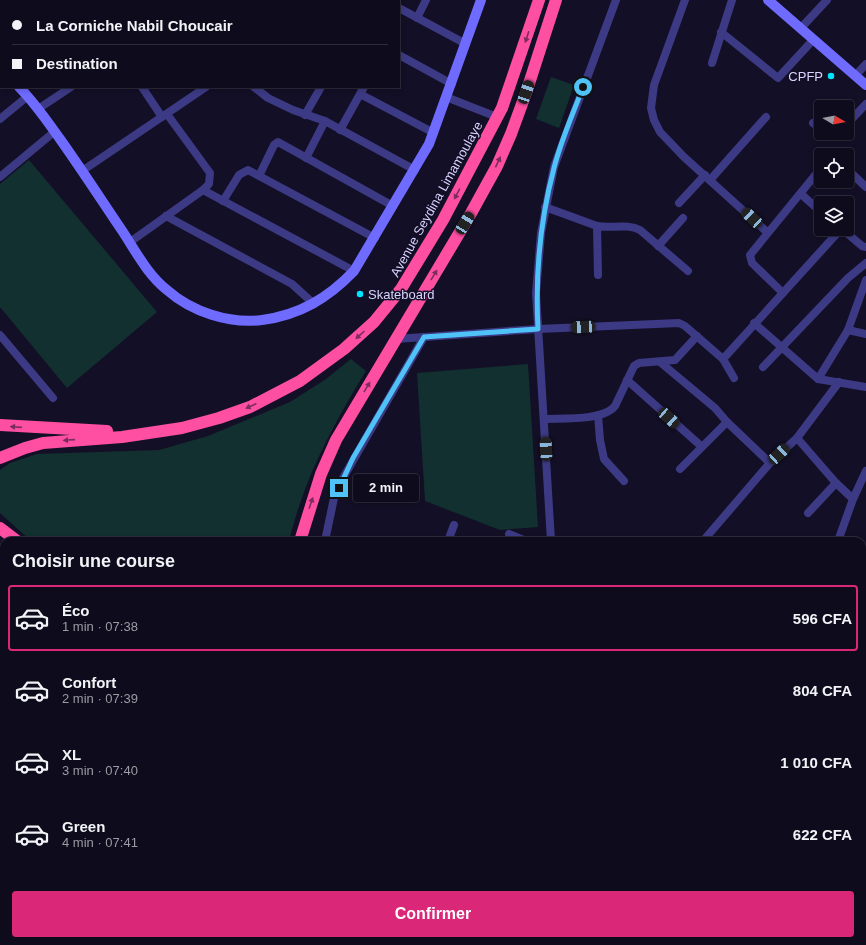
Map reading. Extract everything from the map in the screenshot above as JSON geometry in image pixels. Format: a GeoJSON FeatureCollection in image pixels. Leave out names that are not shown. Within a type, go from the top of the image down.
{"type":"FeatureCollection","features":[{"type":"Feature","properties":{"kind":"highway","name":"Avenue Seydina Limamoulaye"},"geometry":{"type":"LineString","coordinates":[[150,433],[182,428],[250,407],[300,381],[321,367],[360,335],[387,307],[425,252],[497,117],[509,90],[539,0]]}},
{"type":"Feature","properties":{"kind":"highway"},"geometry":{"type":"LineString","coordinates":[[301,537],[321,474],[336,440],[470,215],[497,166],[521,106],[556,0]]}},
{"type":"Feature","properties":{"kind":"highway"},"geometry":{"type":"LineString","coordinates":[[0,425],[150,433]]}},
{"type":"Feature","properties":{"kind":"highway"},"geometry":{"type":"LineString","coordinates":[[0,458],[25,448],[43,443],[150,433]]}},
{"type":"Feature","properties":{"kind":"highway"},"geometry":{"type":"LineString","coordinates":[[0,528],[12,537]]}},
{"type":"Feature","properties":{"kind":"street"},"geometry":{"type":"LineString","coordinates":[[417,18],[426,0]]}},
{"type":"Feature","properties":{"kind":"street"},"geometry":{"type":"LineString","coordinates":[[20,88],[38,109],[82,171],[149,271],[167,291],[192,307],[205,312],[238,320],[253,321],[289,315],[314,304],[338,288],[354,271],[415,170],[434,133],[482,0]]}},
{"type":"Feature","properties":{"kind":"street"},"geometry":{"type":"LineString","coordinates":[[551,537],[536,293],[537,270],[545,208],[558,155],[616,0]]}},
{"type":"Feature","properties":{"kind":"street"},"geometry":{"type":"LineString","coordinates":[[685,0],[654,85],[651,108],[660,132],[767,232]]}},
{"type":"Feature","properties":{"kind":"street"},"geometry":{"type":"LineString","coordinates":[[712,63],[732,0]]}},
{"type":"Feature","properties":{"kind":"street"},"geometry":{"type":"LineString","coordinates":[[800,29],[827,0]]}},
{"type":"Feature","properties":{"kind":"street"},"geometry":{"type":"LineString","coordinates":[[772,1],[800,29],[866,86]]}},
{"type":"Feature","properties":{"kind":"street"},"geometry":{"type":"LineString","coordinates":[[400,9],[466,44]]}},
{"type":"Feature","properties":{"kind":"street"},"geometry":{"type":"LineString","coordinates":[[721,32],[778,78],[813,40]]}},
{"type":"Feature","properties":{"kind":"street"},"geometry":{"type":"LineString","coordinates":[[400,56],[452,84]]}},
{"type":"Feature","properties":{"kind":"street"},"geometry":{"type":"LineString","coordinates":[[855,76],[866,64]]}},
{"type":"Feature","properties":{"kind":"street"},"geometry":{"type":"LineString","coordinates":[[38,109],[70,88]]}},
{"type":"Feature","properties":{"kind":"street"},"geometry":{"type":"LineString","coordinates":[[130,242],[203,190],[209,184],[210,173],[143,88]]}},
{"type":"Feature","properties":{"kind":"street"},"geometry":{"type":"LineString","coordinates":[[82,171],[204,88]]}},
{"type":"Feature","properties":{"kind":"street"},"geometry":{"type":"LineString","coordinates":[[255,88],[268,98],[305,115],[325,121],[415,170]]}},
{"type":"Feature","properties":{"kind":"street"},"geometry":{"type":"LineString","coordinates":[[305,115],[320,88]]}},
{"type":"Feature","properties":{"kind":"street"},"geometry":{"type":"LineString","coordinates":[[340,130],[362,91],[434,133]]}},
{"type":"Feature","properties":{"kind":"street"},"geometry":{"type":"LineString","coordinates":[[0,119],[28,96]]}},
{"type":"Feature","properties":{"kind":"street"},"geometry":{"type":"LineString","coordinates":[[446,97],[497,117]]}},
{"type":"Feature","properties":{"kind":"street"},"geometry":{"type":"LineString","coordinates":[[854,117],[866,104]]}},
{"type":"Feature","properties":{"kind":"street"},"geometry":{"type":"LineString","coordinates":[[679,204],[708,178],[766,117]]}},
{"type":"Feature","properties":{"kind":"street"},"geometry":{"type":"LineString","coordinates":[[306,158],[325,121]]}},
{"type":"Feature","properties":{"kind":"street"},"geometry":{"type":"LineString","coordinates":[[0,177],[54,132]]}},
{"type":"Feature","properties":{"kind":"street"},"geometry":{"type":"LineString","coordinates":[[259,176],[276,143],[281,143],[393,206]]}},
{"type":"Feature","properties":{"kind":"street"},"geometry":{"type":"LineString","coordinates":[[223,201],[242,172],[248,170],[374,238]]}},
{"type":"Feature","properties":{"kind":"street"},"geometry":{"type":"LineString","coordinates":[[854,176],[866,187]]}},
{"type":"Feature","properties":{"kind":"street"},"geometry":{"type":"LineString","coordinates":[[783,293],[750,259],[750,255],[767,232],[814,177]]}},
{"type":"Feature","properties":{"kind":"street"},"geometry":{"type":"LineString","coordinates":[[203,190],[354,271]]}},
{"type":"Feature","properties":{"kind":"street"},"geometry":{"type":"LineString","coordinates":[[800,194],[814,206]]}},
{"type":"Feature","properties":{"kind":"street"},"geometry":{"type":"LineString","coordinates":[[545,208],[597,226],[635,227],[688,270]]}},
{"type":"Feature","properties":{"kind":"street"},"geometry":{"type":"LineString","coordinates":[[166,216],[292,284],[314,304]]}},
{"type":"Feature","properties":{"kind":"street"},"geometry":{"type":"LineString","coordinates":[[658,246],[683,218]]}},
{"type":"Feature","properties":{"kind":"street"},"geometry":{"type":"LineString","coordinates":[[597,226],[598,275]]}},
{"type":"Feature","properties":{"kind":"street"},"geometry":{"type":"LineString","coordinates":[[723,359],[754,323],[836,236]]}},
{"type":"Feature","properties":{"kind":"street"},"geometry":{"type":"LineString","coordinates":[[850,236],[862,246],[866,247]]}},
{"type":"Feature","properties":{"kind":"street"},"geometry":{"type":"LineString","coordinates":[[763,367],[859,267],[866,263]]}},
{"type":"Feature","properties":{"kind":"street"},"geometry":{"type":"LineString","coordinates":[[818,379],[848,330],[866,280]]}},
{"type":"Feature","properties":{"kind":"street"},"geometry":{"type":"LineString","coordinates":[[396,339],[538,329],[672,323],[685,326],[723,359],[734,378]]}},
{"type":"Feature","properties":{"kind":"street"},"geometry":{"type":"LineString","coordinates":[[754,323],[818,379],[866,387]]}},
{"type":"Feature","properties":{"kind":"street"},"geometry":{"type":"LineString","coordinates":[[848,330],[866,334]]}},
{"type":"Feature","properties":{"kind":"street"},"geometry":{"type":"LineString","coordinates":[[0,335],[53,398]]}},
{"type":"Feature","properties":{"kind":"street"},"geometry":{"type":"LineString","coordinates":[[544,419],[598,415],[610,412],[615,406],[634,366],[639,363],[675,360],[697,336]]}},
{"type":"Feature","properties":{"kind":"street"},"geometry":{"type":"LineString","coordinates":[[326,537],[334,498],[343,478],[424,337]]}},
{"type":"Feature","properties":{"kind":"street"},"geometry":{"type":"LineString","coordinates":[[660,362],[715,408],[727,422],[770,463]]}},
{"type":"Feature","properties":{"kind":"street"},"geometry":{"type":"LineString","coordinates":[[627,380],[701,446]]}},
{"type":"Feature","properties":{"kind":"street"},"geometry":{"type":"LineString","coordinates":[[708,537],[770,463],[797,438],[839,382]]}},
{"type":"Feature","properties":{"kind":"street"},"geometry":{"type":"LineString","coordinates":[[598,415],[600,440],[604,459],[624,481]]}},
{"type":"Feature","properties":{"kind":"street"},"geometry":{"type":"LineString","coordinates":[[680,469],[701,446],[727,422]]}},
{"type":"Feature","properties":{"kind":"street"},"geometry":{"type":"LineString","coordinates":[[797,438],[836,483],[853,499]]}},
{"type":"Feature","properties":{"kind":"street"},"geometry":{"type":"LineString","coordinates":[[839,537],[853,499],[865,474]]}},
{"type":"Feature","properties":{"kind":"street"},"geometry":{"type":"LineString","coordinates":[[808,513],[836,483]]}},
{"type":"Feature","properties":{"kind":"street"},"geometry":{"type":"LineString","coordinates":[[450,537],[454,525]]}},
{"type":"Feature","properties":{"kind":"street"},"geometry":{"type":"LineString","coordinates":[[508,534],[516,537]]}},
{"type":"Feature","properties":{"kind":"green space"},"geometry":{"type":"Polygon","coordinates":[[[551,77],[574,85],[559,128],[536,119],[551,77]]]}},
{"type":"Feature","properties":{"kind":"green space"},"geometry":{"type":"Polygon","coordinates":[[[29,160],[157,312],[67,388],[0,307],[0,184],[29,160]]]}},
{"type":"Feature","properties":{"kind":"green space"},"geometry":{"type":"Polygon","coordinates":[[[351,359],[366,371],[331,432],[311,473],[290,537],[27,537],[0,513],[0,470],[10,463],[37,454],[159,450],[208,436],[290,402],[326,379],[351,359]]]}},
{"type":"Feature","properties":{"kind":"green space"},"geometry":{"type":"Polygon","coordinates":[[[528,364],[538,527],[500,530],[425,501],[417,373],[528,364]]]}},
{"type":"Feature","properties":{"kind":"place","name":"CPFP"},"geometry":{"type":"Point","coordinates":[831,76]}},
{"type":"Feature","properties":{"kind":"place","name":"Skateboard"},"geometry":{"type":"Point","coordinates":[360,294]}},
{"type":"Feature","properties":{"kind":"route"},"geometry":{"type":"LineString","coordinates":[[339,488],[353,458],[424,337],[538,329],[536,293],[541,232],[545,208],[554,167],[583,87]]}}]}
